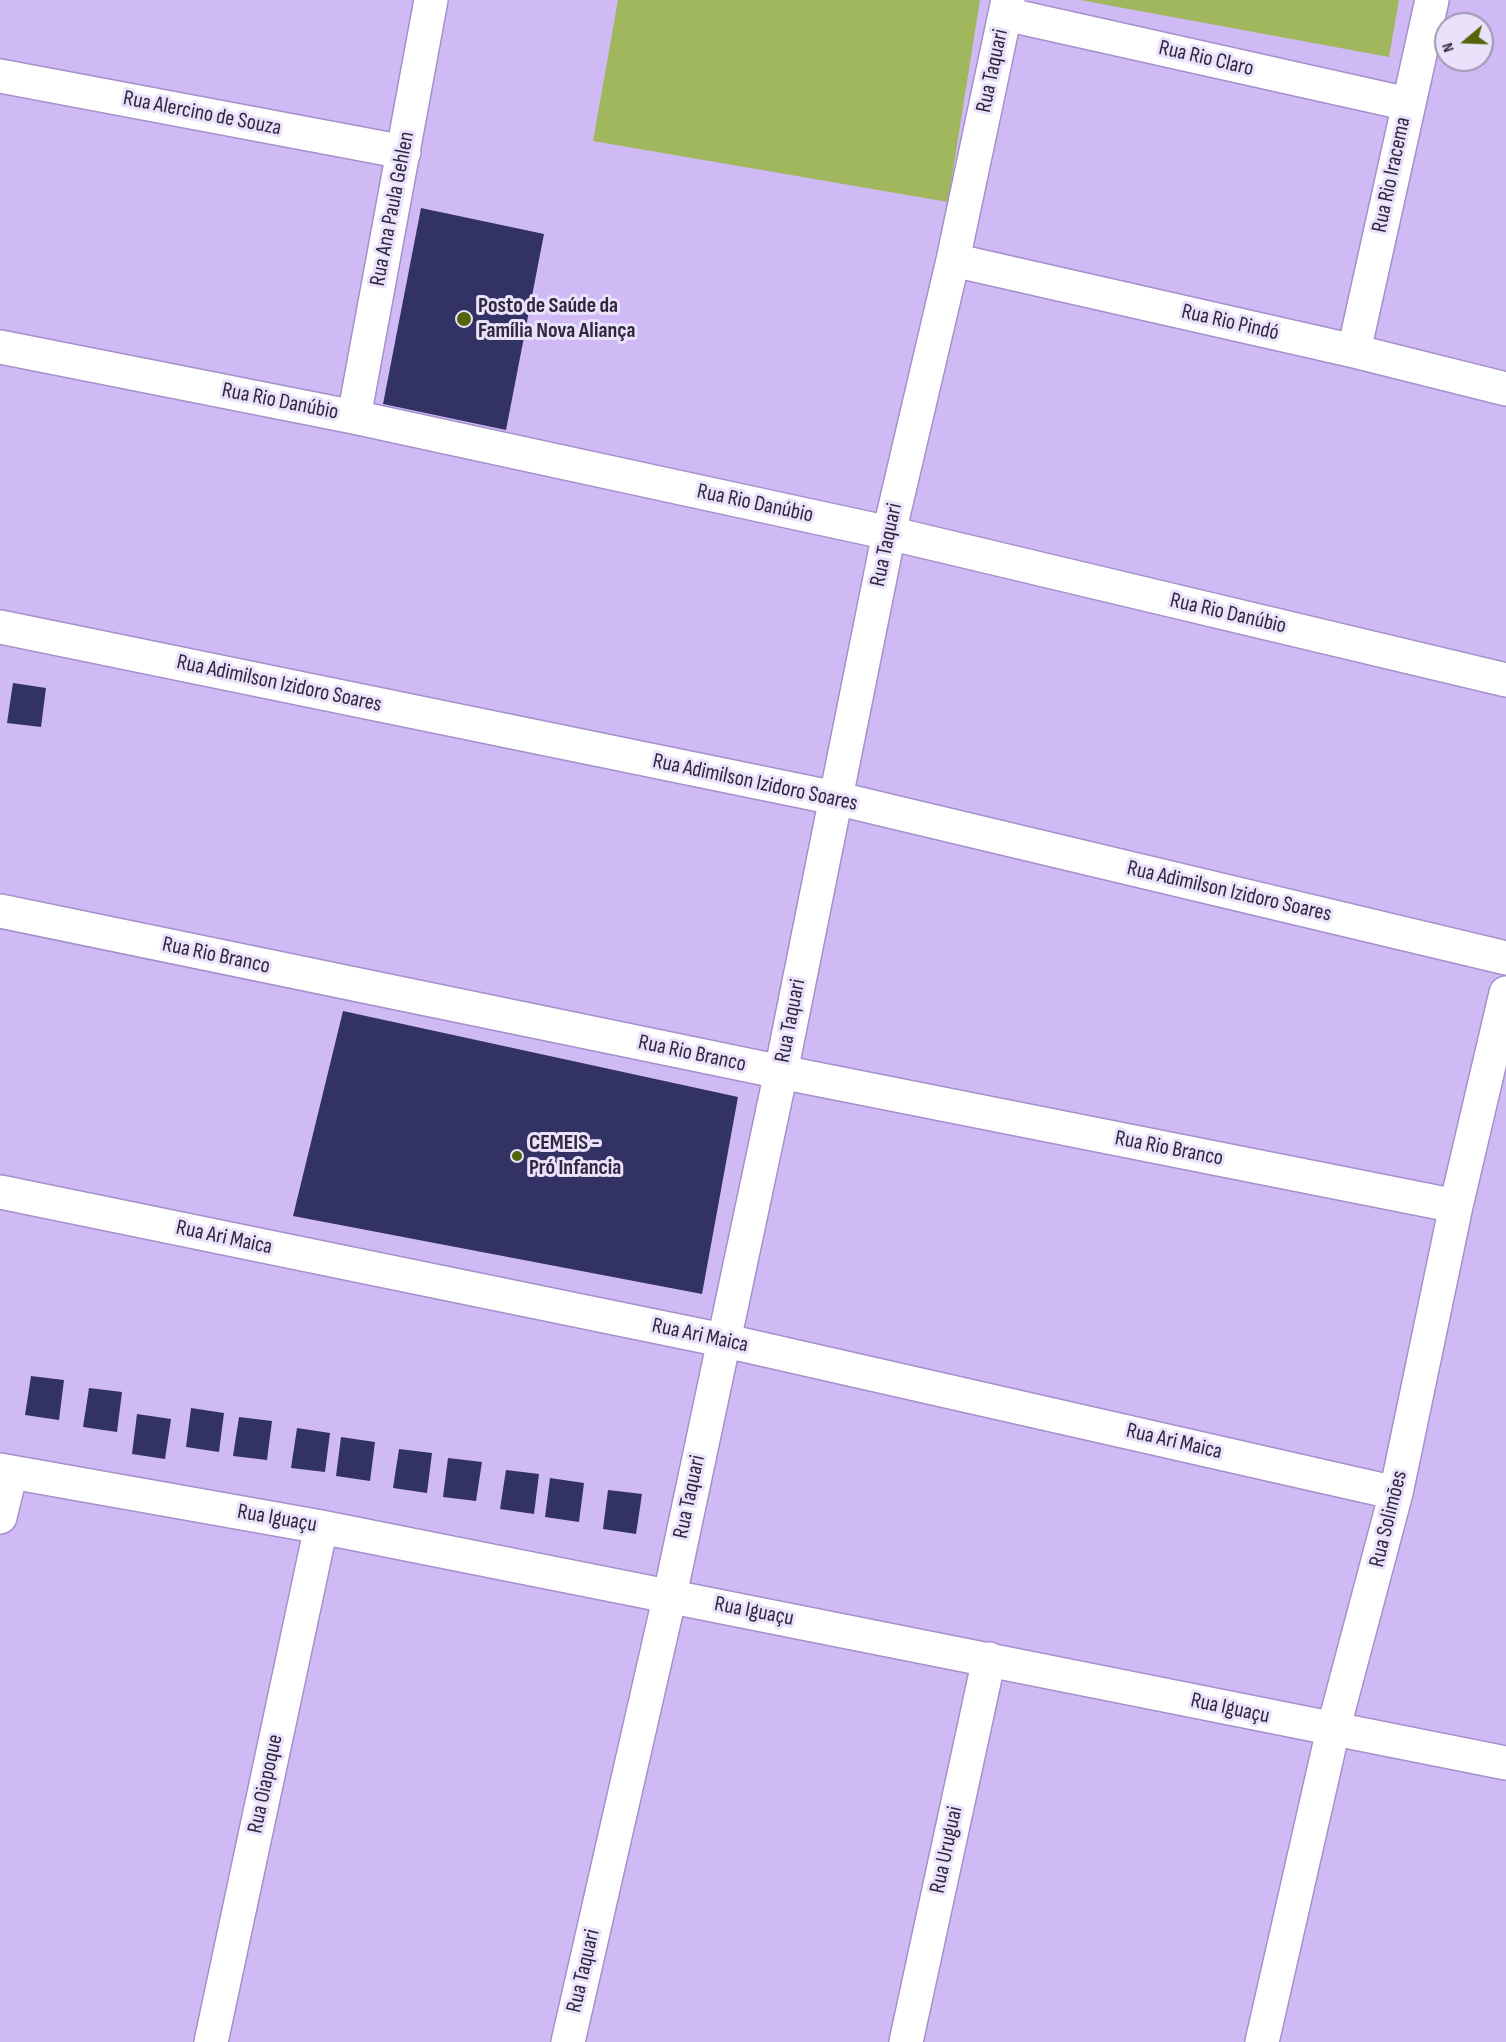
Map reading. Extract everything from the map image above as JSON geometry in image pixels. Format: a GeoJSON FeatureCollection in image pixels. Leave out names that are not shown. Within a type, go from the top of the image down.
{"type":"FeatureCollection","features":[{"type":"Feature","properties":{"kind":"street","name":"Rua Ana Paula Gehlen"},"geometry":{"type":"LineString","coordinates":[[354,417],[431,0]]}},
{"type":"Feature","properties":{"kind":"street","name":"Rua Rio Iracema"},"geometry":{"type":"LineString","coordinates":[[1354,351],[1432,0]]}},
{"type":"Feature","properties":{"kind":"street","name":"Rua Rio Claro"},"geometry":{"type":"LineString","coordinates":[[1006,7],[1408,104]]}},
{"type":"Feature","properties":{"kind":"street","name":"Rua Taquari"},"geometry":{"type":"LineString","coordinates":[[568,2042],[670,1595],[722,1340],[781,1072],[889,533],[953,260],[1006,7]]}},
{"type":"Feature","properties":{"kind":"street","name":"Rua Alercino de Souza"},"geometry":{"type":"LineString","coordinates":[[0,76],[404,152]]}},
{"type":"Feature","properties":{"kind":"street","name":"Rua Rio Pindó"},"geometry":{"type":"LineString","coordinates":[[953,260],[1354,351],[1506,389]]}},
{"type":"Feature","properties":{"kind":"street","name":"Rua Rio Danúbio"},"geometry":{"type":"LineString","coordinates":[[0,347],[354,417],[889,533],[1506,680]]}},
{"type":"Feature","properties":{"kind":"street","name":"Rua Adimilson Izidoro Soares"},"geometry":{"type":"LineString","coordinates":[[0,627],[835,798],[1506,958]]}},
{"type":"Feature","properties":{"kind":"street","name":"Rua Rio Branco"},"geometry":{"type":"LineString","coordinates":[[0,911],[781,1072],[1456,1206]]}},
{"type":"Feature","properties":{"kind":"street","name":"Rua Solimões"},"geometry":{"type":"LineString","coordinates":[[1262,2042],[1333,1730],[1396,1493],[1456,1206],[1506,993]]}},
{"type":"Feature","properties":{"kind":"street","name":"Rua Ari Maica"},"geometry":{"type":"LineString","coordinates":[[0,1192],[722,1340],[1396,1493]]}},
{"type":"Feature","properties":{"kind":"street","name":"Rua Iguaçu"},"geometry":{"type":"LineString","coordinates":[[5,1471],[321,1527],[1506,1763]]}},
{"type":"Feature","properties":{"kind":"street"},"geometry":{"type":"LineString","coordinates":[[0,1516],[5,1471]]}},
{"type":"Feature","properties":{"kind":"street","name":"Rua Oiapoque"},"geometry":{"type":"LineString","coordinates":[[211,2042],[321,1527]]}},
{"type":"Feature","properties":{"kind":"street","name":"Rua Uruguai"},"geometry":{"type":"LineString","coordinates":[[906,2042],[989,1659]]}},
{"type":"Feature","properties":{"kind":"green space"},"geometry":{"type":"Polygon","coordinates":[[[618,0],[980,0],[948,202],[593,141],[618,0]]]}},
{"type":"Feature","properties":{"kind":"green space"},"geometry":{"type":"Polygon","coordinates":[[[1080,0],[1399,0],[1389,57],[1080,0]]]}},
{"type":"Feature","properties":{"kind":"building","name":"Posto de Saúde da Família Nova Aliança"},"geometry":{"type":"Polygon","coordinates":[[[421,208],[544,234],[506,430],[383,404],[421,208]]]}},
{"type":"Feature","properties":{"kind":"building"},"geometry":{"type":"Polygon","coordinates":[[[13,683],[46,688],[41,727],[7,723],[13,683]]]}},
{"type":"Feature","properties":{"kind":"building","name":"CEMEIS - Pró Infancia"},"geometry":{"type":"Polygon","coordinates":[[[343,1011],[738,1097],[702,1294],[293,1216],[343,1011]]]}},
{"type":"Feature","properties":{"kind":"building"},"geometry":{"type":"Polygon","coordinates":[[[31,1376],[64,1380],[59,1420],[25,1415],[31,1376]]]}},
{"type":"Feature","properties":{"kind":"building"},"geometry":{"type":"Polygon","coordinates":[[[89,1388],[122,1392],[117,1432],[83,1427],[89,1388]]]}},
{"type":"Feature","properties":{"kind":"building"},"geometry":{"type":"Polygon","coordinates":[[[191,1408],[224,1413],[219,1452],[186,1447],[191,1408]]]}},
{"type":"Feature","properties":{"kind":"building"},"geometry":{"type":"Polygon","coordinates":[[[137,1414],[171,1419],[165,1459],[132,1454],[137,1414]]]}},
{"type":"Feature","properties":{"kind":"building"},"geometry":{"type":"Polygon","coordinates":[[[239,1417],[272,1421],[267,1460],[233,1456],[239,1417]]]}},
{"type":"Feature","properties":{"kind":"building"},"geometry":{"type":"Polygon","coordinates":[[[297,1428],[330,1433],[325,1472],[291,1468],[297,1428]]]}},
{"type":"Feature","properties":{"kind":"building"},"geometry":{"type":"Polygon","coordinates":[[[341,1437],[375,1442],[370,1481],[336,1476],[341,1437]]]}},
{"type":"Feature","properties":{"kind":"building"},"geometry":{"type":"Polygon","coordinates":[[[399,1449],[432,1453],[427,1493],[393,1488],[399,1449]]]}},
{"type":"Feature","properties":{"kind":"building"},"geometry":{"type":"Polygon","coordinates":[[[448,1458],[482,1462],[476,1501],[443,1497],[448,1458]]]}},
{"type":"Feature","properties":{"kind":"building"},"geometry":{"type":"Polygon","coordinates":[[[506,1470],[539,1474],[534,1514],[500,1509],[506,1470]]]}},
{"type":"Feature","properties":{"kind":"building"},"geometry":{"type":"Polygon","coordinates":[[[550,1478],[584,1483],[579,1522],[545,1517],[550,1478]]]}},
{"type":"Feature","properties":{"kind":"building"},"geometry":{"type":"Polygon","coordinates":[[[608,1490],[642,1494],[636,1534],[603,1529],[608,1490]]]}},
{"type":"Feature","properties":{"kind":"place","name":"Posto de Saúde da Família Nova Aliança"},"geometry":{"type":"Point","coordinates":[464,319]}},
{"type":"Feature","properties":{"kind":"place","name":"CEMEIS - Pró Infancia"},"geometry":{"type":"Point","coordinates":[517,1156]}}]}
